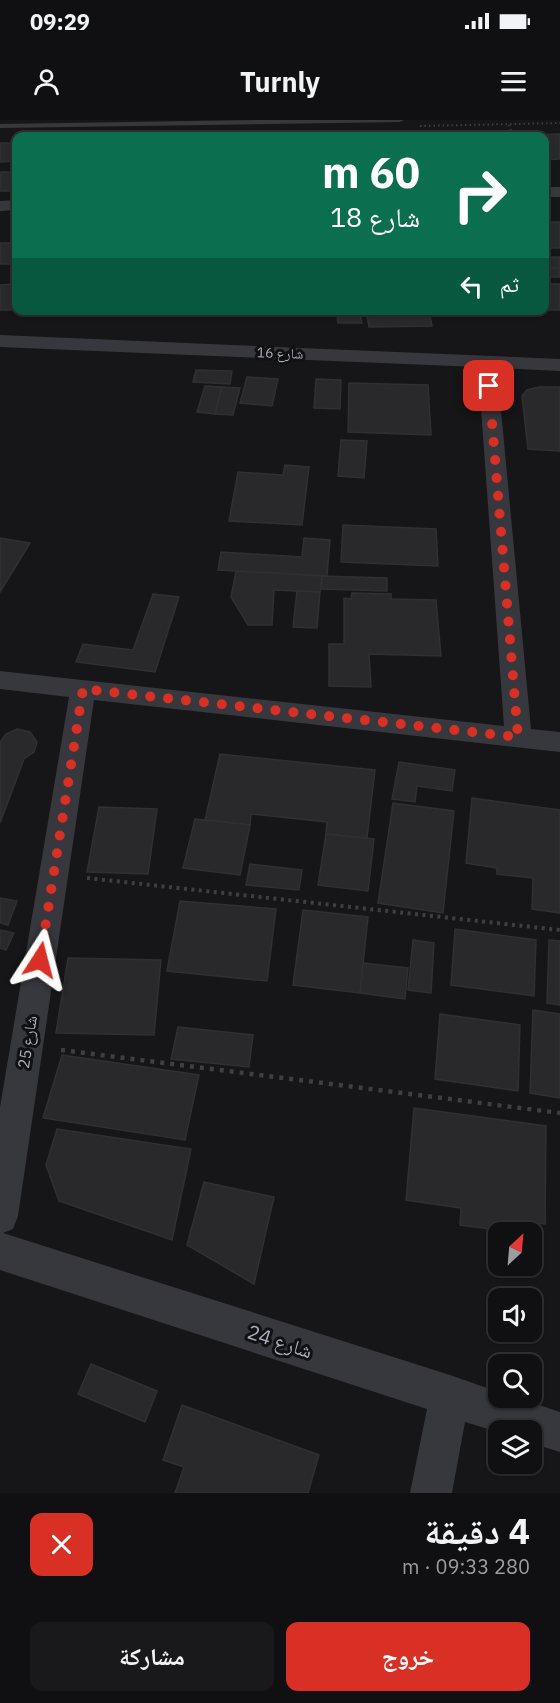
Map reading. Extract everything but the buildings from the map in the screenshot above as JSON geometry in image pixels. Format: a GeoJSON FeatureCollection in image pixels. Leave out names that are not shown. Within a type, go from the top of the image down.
{"type":"FeatureCollection","features":[{"type":"Feature","properties":{"kind":"street","name":"شارع 16"},"geometry":{"type":"LineString","coordinates":[[0,341],[560,365]]}},
{"type":"Feature","properties":{"kind":"street"},"geometry":{"type":"LineString","coordinates":[[487,362],[518,737]]}},
{"type":"Feature","properties":{"kind":"street"},"geometry":{"type":"LineString","coordinates":[[0,680],[560,742]]}},
{"type":"Feature","properties":{"kind":"street","name":"شارع 25"},"geometry":{"type":"LineString","coordinates":[[0,1216],[83,689]]}},
{"type":"Feature","properties":{"kind":"street","name":"شارع 24"},"geometry":{"type":"LineString","coordinates":[[0,1251],[560,1432]]}},
{"type":"Feature","properties":{"kind":"street"},"geometry":{"type":"LineString","coordinates":[[430,1493],[450,1395]]}},
{"type":"Feature","properties":{"kind":"lane"},"geometry":{"type":"LineString","coordinates":[[0,126],[158,128],[400,120]]}},
{"type":"Feature","properties":{"kind":"path"},"geometry":{"type":"LineString","coordinates":[[509,125],[512,132]]}},
{"type":"Feature","properties":{"kind":"path"},"geometry":{"type":"LineString","coordinates":[[54,874],[560,930]]}},
{"type":"Feature","properties":{"kind":"path"},"geometry":{"type":"LineString","coordinates":[[27,1046],[560,1113]]}},
{"type":"Feature","properties":{"kind":"route"},"geometry":{"type":"LineString","coordinates":[[40,960],[83,689],[518,737],[489,386]]}}]}
